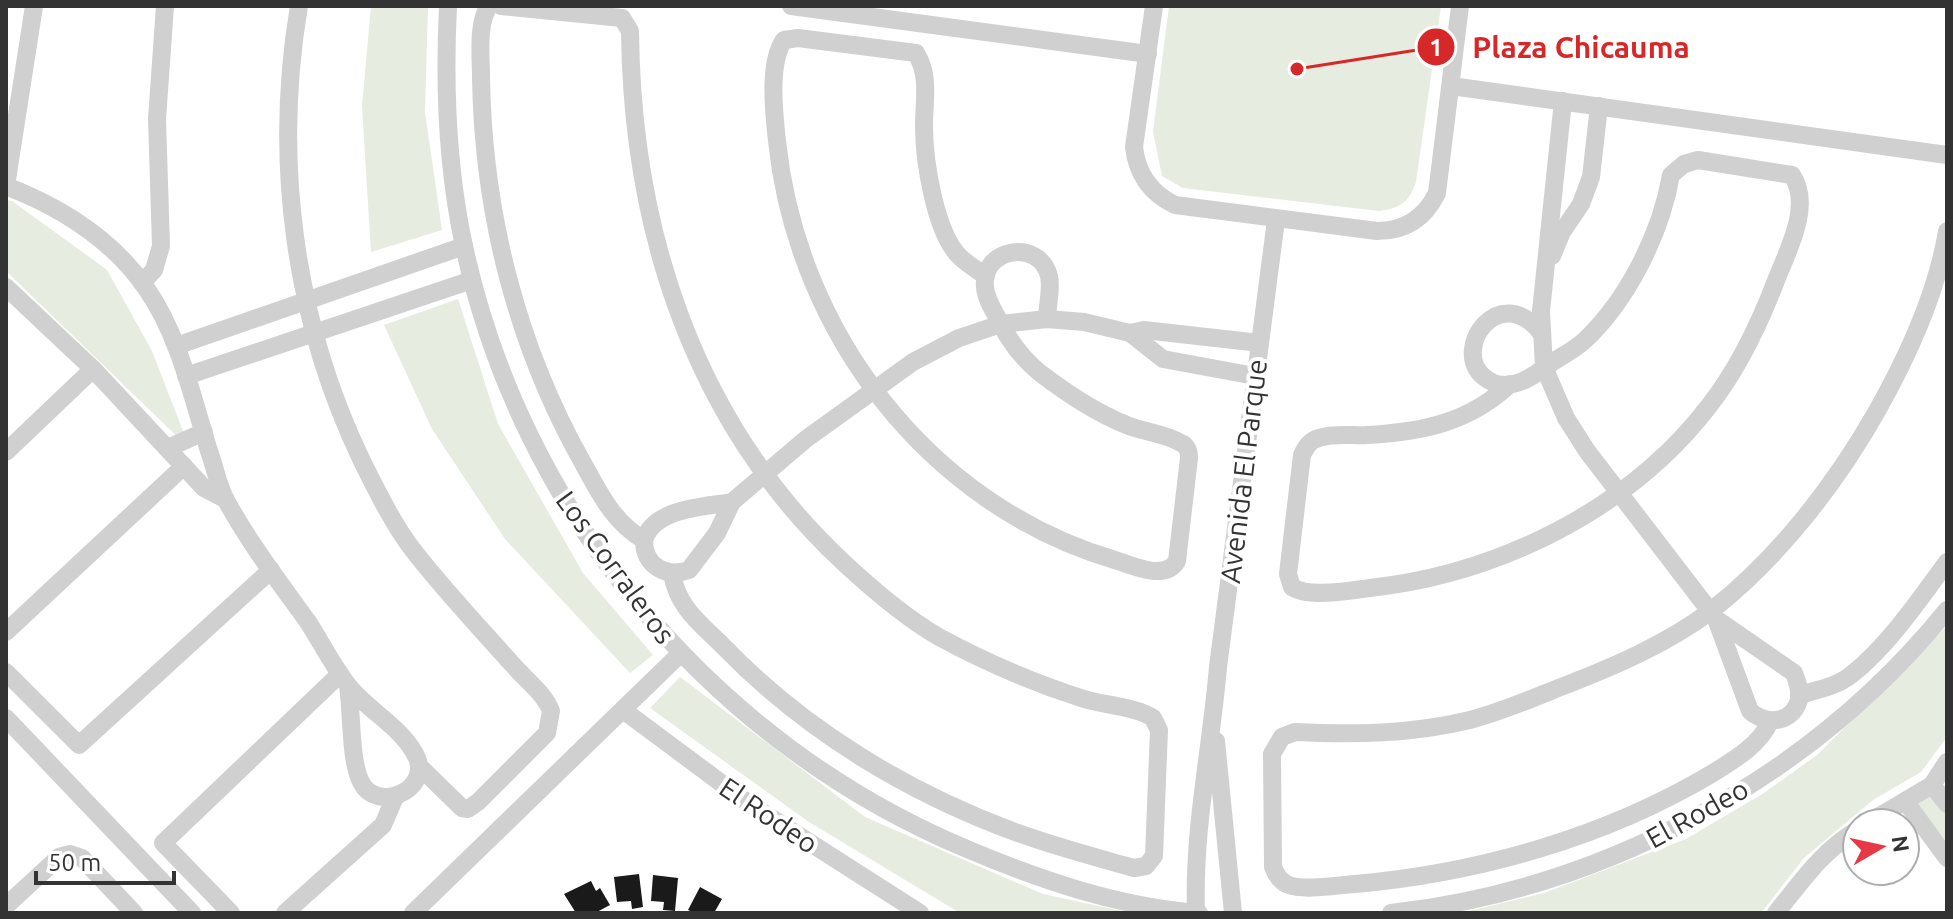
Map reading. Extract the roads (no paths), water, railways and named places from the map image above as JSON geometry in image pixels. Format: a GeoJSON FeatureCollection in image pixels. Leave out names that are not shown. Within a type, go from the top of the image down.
{"type":"FeatureCollection","features":[{"type":"Feature","properties":{"kind":"street"},"geometry":{"type":"LineString","coordinates":[[34,6],[6,186],[37,198],[87,228],[142,283],[176,346],[225,499],[344,680],[410,748],[419,766],[462,808],[468,809],[547,733],[551,711],[411,547],[378,492],[353,441],[312,332],[304,300],[294,228],[288,114],[292,51],[299,6]]}},
{"type":"Feature","properties":{"kind":"street"},"geometry":{"type":"LineString","coordinates":[[142,283],[154,270],[161,246],[157,119],[165,6]]}},
{"type":"Feature","properties":{"kind":"street","name":"Los Corraleros"},"geometry":{"type":"LineString","coordinates":[[448,6],[448,123],[464,246],[472,280],[511,395],[551,477],[623,587],[680,654],[724,696],[820,771],[904,820],[993,860],[1101,897],[1197,913]]}},
{"type":"Feature","properties":{"kind":"street"},"geometry":{"type":"LineString","coordinates":[[489,6],[483,15],[481,62],[486,157],[495,220],[513,297],[540,375],[575,450],[618,520],[644,540]]}},
{"type":"Feature","properties":{"kind":"street"},"geometry":{"type":"LineString","coordinates":[[501,6],[622,18],[630,31],[636,146],[660,258],[690,341],[709,381],[765,474],[806,525],[879,594],[936,635],[1022,677],[1153,718],[1159,730],[1157,835],[1156,850],[1150,862],[1134,868],[1018,833],[928,795],[871,763],[798,712],[731,655],[681,603],[672,573]]}},
{"type":"Feature","properties":{"kind":"street"},"geometry":{"type":"LineString","coordinates":[[791,6],[1148,54]]}},
{"type":"Feature","properties":{"kind":"street"},"geometry":{"type":"LineString","coordinates":[[1154,6],[1134,147],[1138,168],[1149,187],[1175,205],[1377,231],[1397,229],[1415,221],[1432,204],[1440,182],[1460,6]]}},
{"type":"Feature","properties":{"kind":"street"},"geometry":{"type":"LineString","coordinates":[[986,276],[958,256],[935,204],[924,147],[925,67],[916,53],[798,38],[784,40],[776,51],[774,94],[779,165],[786,199],[819,300],[847,352],[874,391],[931,454],[1008,512],[1040,530],[1107,558],[1142,568],[1171,569],[1177,561],[1189,458],[1187,448],[1180,442],[1107,416],[1064,391],[1023,357],[987,297],[986,276],[990,266],[1002,255],[1018,251],[1035,257],[1044,265],[1049,276],[1047,319]]}},
{"type":"Feature","properties":{"kind":"street"},"geometry":{"type":"LineString","coordinates":[[1451,86],[1947,155]]}},
{"type":"Feature","properties":{"kind":"street"},"geometry":{"type":"LineString","coordinates":[[1563,101],[1545,273],[1544,367],[1566,418],[1587,451],[1713,615],[1750,711],[1760,719],[1770,721],[1789,714],[1799,701],[1794,673],[1713,615]]}},
{"type":"Feature","properties":{"kind":"street"},"geometry":{"type":"LineString","coordinates":[[1545,273],[1562,232],[1581,204],[1591,177],[1599,106]]}},
{"type":"Feature","properties":{"kind":"street"},"geometry":{"type":"LineString","coordinates":[[1510,384],[1474,412],[1451,421],[1402,432],[1323,437],[1307,445],[1302,455],[1288,574],[1292,587],[1302,592],[1347,591],[1447,574],[1514,551],[1550,534],[1619,493],[1655,464],[1688,431],[1709,406],[1742,355],[1770,297],[1794,233],[1801,203],[1800,187],[1792,175],[1698,160],[1684,164],[1671,175],[1656,230],[1640,267],[1587,339],[1570,353],[1544,367],[1534,378],[1510,384],[1490,382],[1478,372],[1473,345],[1483,324],[1504,313],[1519,314],[1532,322],[1542,334]]}},
{"type":"Feature","properties":{"kind":"street","name":"Avenida El Parque"},"geometry":{"type":"LineString","coordinates":[[1197,913],[1199,819],[1276,220]]}},
{"type":"Feature","properties":{"kind":"street"},"geometry":{"type":"LineString","coordinates":[[1770,721],[1757,740],[1689,787],[1611,822],[1535,849],[1424,876],[1340,885],[1293,886],[1283,882],[1275,873],[1272,754],[1282,737],[1295,732],[1386,733],[1471,719],[1522,703],[1619,663],[1713,615],[1778,548],[1820,497],[1868,426],[1901,365],[1923,314],[1947,231]]}},
{"type":"Feature","properties":{"kind":"street"},"geometry":{"type":"LineString","coordinates":[[176,346],[464,246]]}},
{"type":"Feature","properties":{"kind":"street"},"geometry":{"type":"LineString","coordinates":[[186,376],[472,280]]}},
{"type":"Feature","properties":{"kind":"street"},"geometry":{"type":"LineString","coordinates":[[6,287],[93,369],[204,488],[225,499]]}},
{"type":"Feature","properties":{"kind":"street"},"geometry":{"type":"LineString","coordinates":[[732,502],[663,518],[651,526],[644,540],[650,562],[672,573],[689,570],[717,533],[732,502],[806,439],[913,362],[959,338],[1001,324],[1047,319],[1084,322],[1130,333],[1163,359],[1255,376]]}},
{"type":"Feature","properties":{"kind":"street"},"geometry":{"type":"LineString","coordinates":[[1130,333],[1144,330],[1260,343]]}},
{"type":"Feature","properties":{"kind":"street"},"geometry":{"type":"LineString","coordinates":[[6,452],[93,369]]}},
{"type":"Feature","properties":{"kind":"street"},"geometry":{"type":"LineString","coordinates":[[168,448],[204,432]]}},
{"type":"Feature","properties":{"kind":"street"},"geometry":{"type":"LineString","coordinates":[[6,632],[184,466]]}},
{"type":"Feature","properties":{"kind":"street"},"geometry":{"type":"LineString","coordinates":[[1799,695],[1830,687],[1850,676],[1905,617],[1947,562]]}},
{"type":"Feature","properties":{"kind":"street"},"geometry":{"type":"LineString","coordinates":[[6,672],[79,745],[271,570]]}},
{"type":"Feature","properties":{"kind":"street","name":"El Rodeo"},"geometry":{"type":"LineString","coordinates":[[1391,913],[1486,897],[1550,879],[1618,854],[1688,821],[1753,783],[1822,732],[1902,660],[1947,610]]}},
{"type":"Feature","properties":{"kind":"street"},"geometry":{"type":"LineString","coordinates":[[413,913],[680,654]]}},
{"type":"Feature","properties":{"kind":"street"},"geometry":{"type":"LineString","coordinates":[[344,680],[361,784],[373,795],[395,797]]}},
{"type":"Feature","properties":{"kind":"street"},"geometry":{"type":"LineString","coordinates":[[231,913],[163,843],[344,680]]}},
{"type":"Feature","properties":{"kind":"street","name":"El Rodeo"},"geometry":{"type":"LineString","coordinates":[[623,710],[748,803],[920,913]]}},
{"type":"Feature","properties":{"kind":"street"},"geometry":{"type":"LineString","coordinates":[[6,718],[192,913]]}},
{"type":"Feature","properties":{"kind":"street","name":"Avenida El Parque"},"geometry":{"type":"LineString","coordinates":[[1213,722],[1233,913]]}},
{"type":"Feature","properties":{"kind":"street"},"geometry":{"type":"LineString","coordinates":[[1895,807],[1932,785],[1947,762]]}},
{"type":"Feature","properties":{"kind":"street"},"geometry":{"type":"LineString","coordinates":[[285,913],[383,825],[395,797],[413,785],[419,766]]}},
{"type":"Feature","properties":{"kind":"street"},"geometry":{"type":"LineString","coordinates":[[1932,785],[1947,804]]}},
{"type":"Feature","properties":{"kind":"street"},"geometry":{"type":"LineString","coordinates":[[1905,801],[1947,858]]}},
{"type":"Feature","properties":{"kind":"street"},"geometry":{"type":"LineString","coordinates":[[1776,913],[1811,867],[1841,840]]}},
{"type":"Feature","properties":{"kind":"street"},"geometry":{"type":"LineString","coordinates":[[6,906],[59,857],[70,854],[82,858],[134,913]]}},
{"type":"Feature","properties":{"kind":"place","name":"Plaza Chicauma"},"geometry":{"type":"Point","coordinates":[1297,69]}}]}
